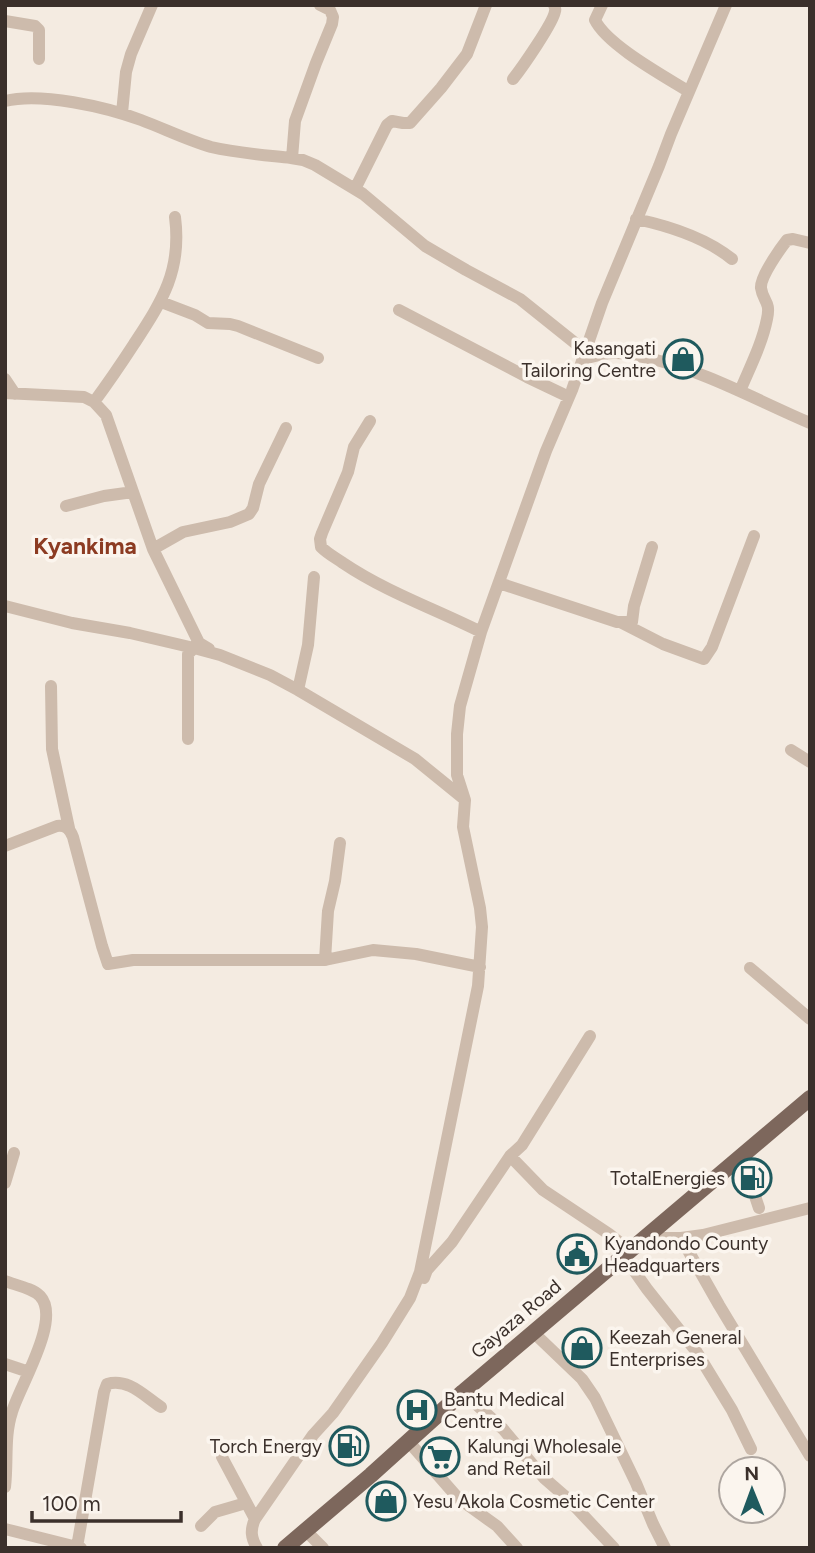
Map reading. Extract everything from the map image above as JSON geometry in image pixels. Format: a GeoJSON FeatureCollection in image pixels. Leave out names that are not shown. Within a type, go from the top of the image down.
{"type":"FeatureCollection","features":[{"type":"Feature","properties":{"kind":"main road","name":"Gayaza Road"},"geometry":{"type":"LineString","coordinates":[[285,1548],[463,1392],[810,1098]]}},
{"type":"Feature","properties":{"kind":"street"},"geometry":{"type":"LineString","coordinates":[[122,113],[126,72],[135,43],[152,5]]}},
{"type":"Feature","properties":{"kind":"street"},"geometry":{"type":"LineString","coordinates":[[292,158],[295,121],[332,24],[330,10],[320,5]]}},
{"type":"Feature","properties":{"kind":"street"},"geometry":{"type":"LineString","coordinates":[[355,189],[387,125],[392,121],[403,124],[412,120],[467,54],[486,5]]}},
{"type":"Feature","properties":{"kind":"street"},"geometry":{"type":"LineString","coordinates":[[513,79],[551,20],[554,5]]}},
{"type":"Feature","properties":{"kind":"street"},"geometry":{"type":"LineString","coordinates":[[602,5],[595,20],[602,29],[626,51],[688,91]]}},
{"type":"Feature","properties":{"kind":"street"},"geometry":{"type":"LineString","coordinates":[[410,1298],[424,1258],[480,967],[480,908],[463,827],[465,800],[457,775],[458,720],[465,684],[546,451],[569,397],[602,303],[726,5]]}},
{"type":"Feature","properties":{"kind":"street"},"geometry":{"type":"LineString","coordinates":[[5,21],[36,26],[39,30],[39,59]]}},
{"type":"Feature","properties":{"kind":"street"},"geometry":{"type":"LineString","coordinates":[[5,101],[32,97],[55,99],[122,113],[212,147],[303,160],[363,194],[425,246],[520,299],[584,355],[610,353],[639,356],[680,367],[810,423]]}},
{"type":"Feature","properties":{"kind":"street"},"geometry":{"type":"LineString","coordinates":[[94,402],[161,302],[175,255],[175,217]]}},
{"type":"Feature","properties":{"kind":"street"},"geometry":{"type":"LineString","coordinates":[[636,219],[658,223],[714,246],[732,259]]}},
{"type":"Feature","properties":{"kind":"street"},"geometry":{"type":"LineString","coordinates":[[740,391],[767,321],[769,308],[761,286],[764,277],[787,240],[810,243]]}},
{"type":"Feature","properties":{"kind":"street"},"geometry":{"type":"LineString","coordinates":[[161,302],[208,323],[242,327],[318,358]]}},
{"type":"Feature","properties":{"kind":"street"},"geometry":{"type":"LineString","coordinates":[[399,310],[569,397]]}},
{"type":"Feature","properties":{"kind":"street"},"geometry":{"type":"LineString","coordinates":[[5,379],[10,394],[84,397],[94,402],[106,415],[153,549],[196,646]]}},
{"type":"Feature","properties":{"kind":"street"},"geometry":{"type":"LineString","coordinates":[[370,421],[354,447],[348,472],[320,539],[321,547],[383,587],[481,632]]}},
{"type":"Feature","properties":{"kind":"street"},"geometry":{"type":"LineString","coordinates":[[153,549],[183,532],[230,522],[249,514],[259,484],[286,428]]}},
{"type":"Feature","properties":{"kind":"street"},"geometry":{"type":"LineString","coordinates":[[65,506],[133,492]]}},
{"type":"Feature","properties":{"kind":"street"},"geometry":{"type":"LineString","coordinates":[[499,583],[622,624],[663,644],[704,659],[712,648],[754,536]]}},
{"type":"Feature","properties":{"kind":"street"},"geometry":{"type":"LineString","coordinates":[[622,624],[632,622],[634,606],[652,547]]}},
{"type":"Feature","properties":{"kind":"street"},"geometry":{"type":"LineString","coordinates":[[298,690],[308,645],[314,577]]}},
{"type":"Feature","properties":{"kind":"street"},"geometry":{"type":"LineString","coordinates":[[5,606],[72,623],[196,646],[270,675],[415,758],[465,800]]}},
{"type":"Feature","properties":{"kind":"street"},"geometry":{"type":"LineString","coordinates":[[188,739],[188,654],[196,646]]}},
{"type":"Feature","properties":{"kind":"street"},"geometry":{"type":"LineString","coordinates":[[51,686],[52,749],[69,828],[108,964],[133,960],[325,960],[373,950],[416,954],[480,967]]}},
{"type":"Feature","properties":{"kind":"street"},"geometry":{"type":"LineString","coordinates":[[791,750],[810,762]]}},
{"type":"Feature","properties":{"kind":"street"},"geometry":{"type":"LineString","coordinates":[[5,846],[57,826],[69,828]]}},
{"type":"Feature","properties":{"kind":"street"},"geometry":{"type":"LineString","coordinates":[[325,960],[328,911],[340,843]]}},
{"type":"Feature","properties":{"kind":"street"},"geometry":{"type":"LineString","coordinates":[[750,968],[810,1018]]}},
{"type":"Feature","properties":{"kind":"street"},"geometry":{"type":"LineString","coordinates":[[257,1548],[251,1532],[255,1519],[313,1435],[353,1385],[410,1298],[421,1286],[427,1270],[452,1242],[510,1156],[527,1136],[590,1036]]}},
{"type":"Feature","properties":{"kind":"street"},"geometry":{"type":"LineString","coordinates":[[5,1183],[14,1153]]}},
{"type":"Feature","properties":{"kind":"street"},"geometry":{"type":"LineString","coordinates":[[510,1156],[543,1189],[609,1234],[626,1253],[647,1289],[696,1351],[732,1410],[751,1449]]}},
{"type":"Feature","properties":{"kind":"street"},"geometry":{"type":"LineString","coordinates":[[731,1165],[750,1181],[759,1208]]}},
{"type":"Feature","properties":{"kind":"street"},"geometry":{"type":"LineString","coordinates":[[645,1238],[681,1238],[727,1230],[810,1208]]}},
{"type":"Feature","properties":{"kind":"street"},"geometry":{"type":"LineString","coordinates":[[681,1238],[810,1456]]}},
{"type":"Feature","properties":{"kind":"street"},"geometry":{"type":"LineString","coordinates":[[5,1281],[40,1296],[45,1306],[46,1326],[12,1412],[7,1434],[5,1487]]}},
{"type":"Feature","properties":{"kind":"street"},"geometry":{"type":"LineString","coordinates":[[534,1333],[582,1378],[595,1398],[665,1548]]}},
{"type":"Feature","properties":{"kind":"street"},"geometry":{"type":"LineString","coordinates":[[5,1364],[29,1372]]}},
{"type":"Feature","properties":{"kind":"street"},"geometry":{"type":"LineString","coordinates":[[5,1529],[79,1547],[107,1384],[114,1382],[132,1386],[160,1407]]}},
{"type":"Feature","properties":{"kind":"street"},"geometry":{"type":"LineString","coordinates":[[463,1392],[503,1429],[544,1478],[614,1548]]}},
{"type":"Feature","properties":{"kind":"street"},"geometry":{"type":"LineString","coordinates":[[408,1441],[458,1499],[497,1526],[517,1548]]}},
{"type":"Feature","properties":{"kind":"street"},"geometry":{"type":"LineString","coordinates":[[222,1457],[255,1519]]}},
{"type":"Feature","properties":{"kind":"street"},"geometry":{"type":"LineString","coordinates":[[201,1526],[215,1512],[246,1503]]}},
{"type":"Feature","properties":{"kind":"street"},"geometry":{"type":"LineString","coordinates":[[305,1530],[323,1548]]}},
{"type":"Feature","properties":{"kind":"place","name":"Kasangati Tailoring Centre"},"geometry":{"type":"Point","coordinates":[683,359]}},
{"type":"Feature","properties":{"kind":"place","name":"TotalEnergies"},"geometry":{"type":"Point","coordinates":[752,1178]}},
{"type":"Feature","properties":{"kind":"place","name":"Kyandondo County Headquarters"},"geometry":{"type":"Point","coordinates":[577,1254]}},
{"type":"Feature","properties":{"kind":"place","name":"Keezah General Enterprises"},"geometry":{"type":"Point","coordinates":[582,1348]}},
{"type":"Feature","properties":{"kind":"place","name":"Bantu Medical Centre"},"geometry":{"type":"Point","coordinates":[417,1410]}},
{"type":"Feature","properties":{"kind":"place","name":"Torch Energy"},"geometry":{"type":"Point","coordinates":[349,1446]}},
{"type":"Feature","properties":{"kind":"place","name":"Kalungi Wholesale and Retail"},"geometry":{"type":"Point","coordinates":[440,1457]}},
{"type":"Feature","properties":{"kind":"place","name":"Yesu Akola Cosmetic Center"},"geometry":{"type":"Point","coordinates":[386,1501]}},
{"type":"Feature","properties":{"kind":"district","name":"Kyankima"},"geometry":{"type":"Point","coordinates":[85,546]}}]}
